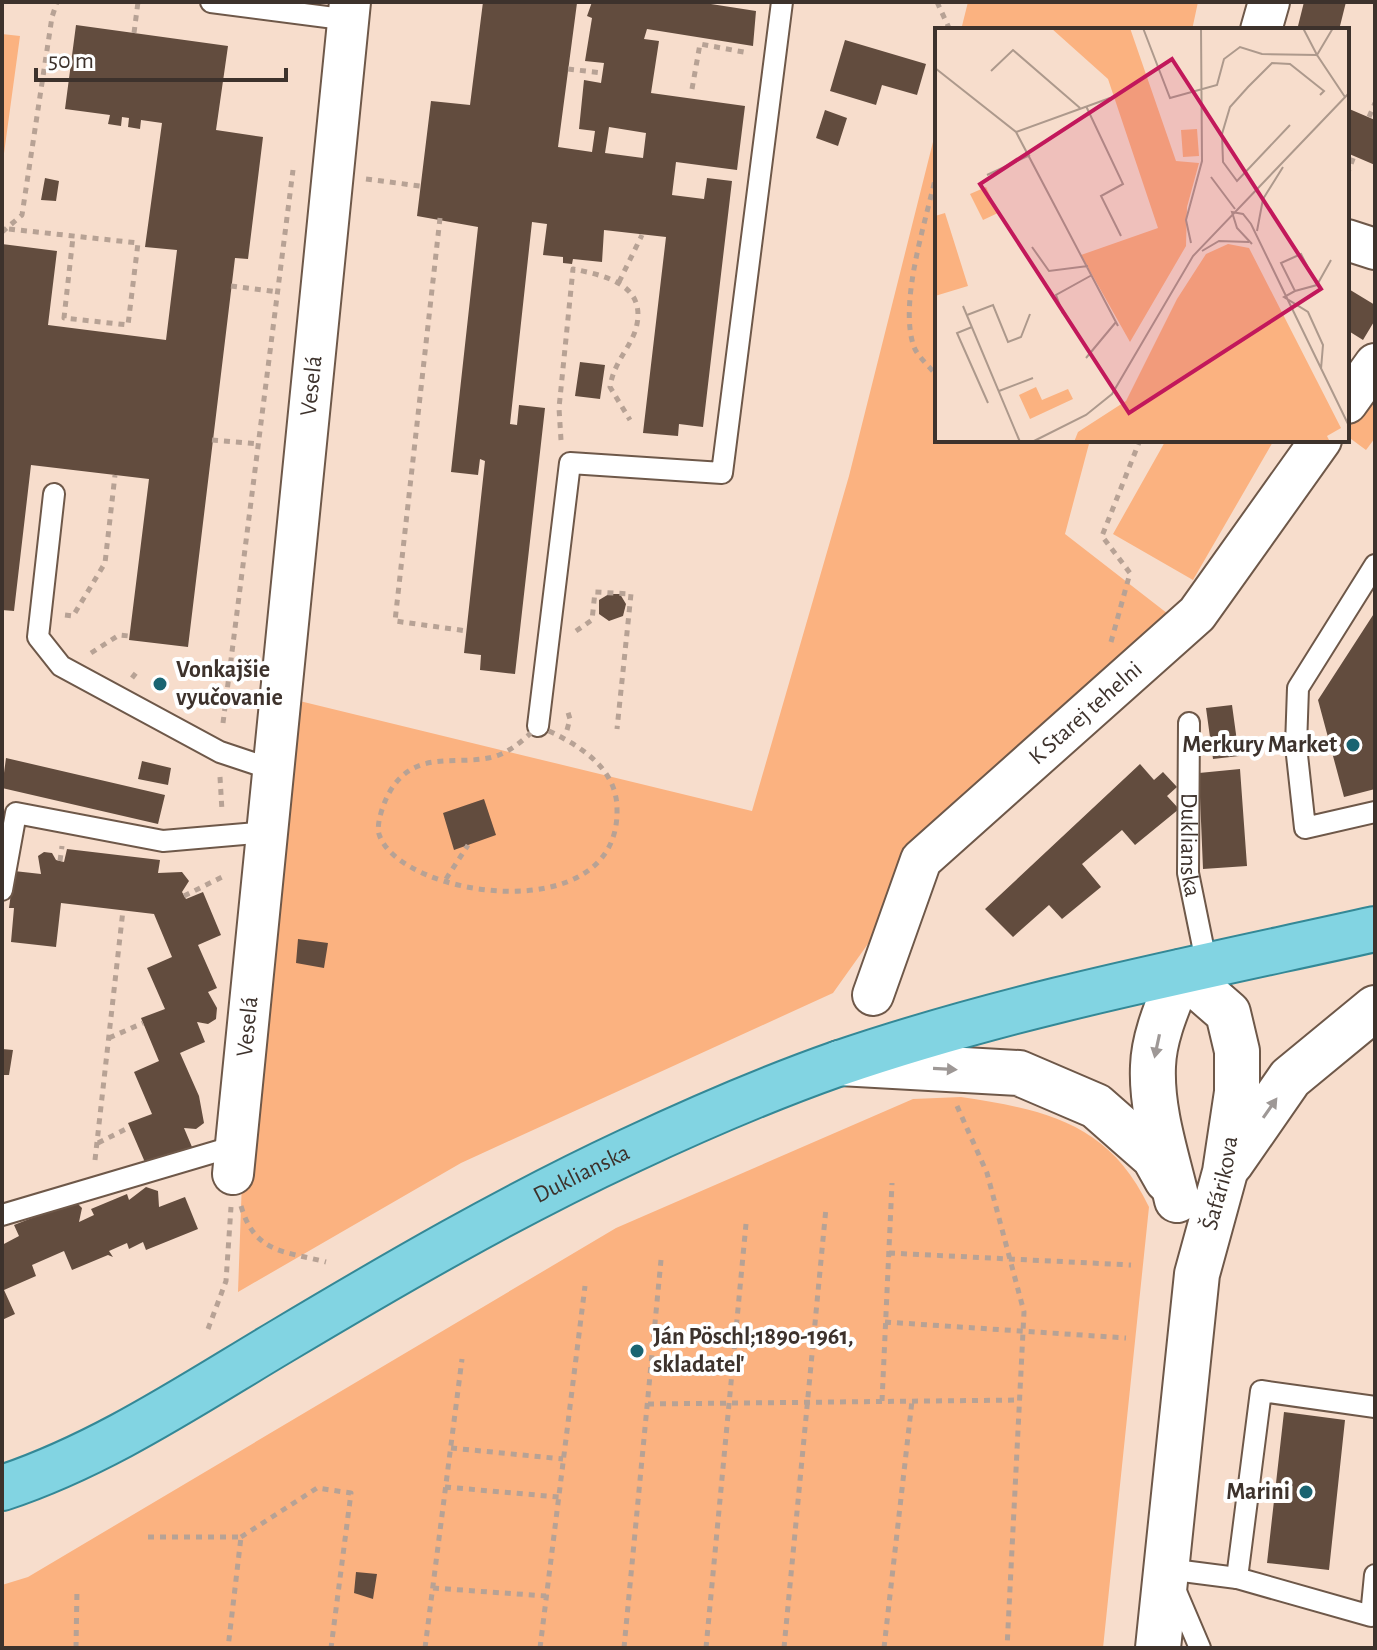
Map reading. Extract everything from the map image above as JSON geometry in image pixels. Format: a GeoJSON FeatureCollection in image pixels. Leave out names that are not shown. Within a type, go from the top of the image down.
{"type":"FeatureCollection","features":[{"type":"Feature","properties":{"kind":"main road","name":"Duklianska"},"geometry":{"type":"LineString","coordinates":[[2,1488],[33,1478],[137,1428],[455,1239],[601,1164],[765,1091],[839,1063],[1027,1008],[1375,929]]}},
{"type":"Feature","properties":{"kind":"street"},"geometry":{"type":"LineString","coordinates":[[1262,28],[1269,2]]}},
{"type":"Feature","properties":{"kind":"street","name":"Veselá"},"geometry":{"type":"LineString","coordinates":[[234,1160],[350,11]]}},
{"type":"Feature","properties":{"kind":"street"},"geometry":{"type":"LineString","coordinates":[[1349,241],[1375,249]]}},
{"type":"Feature","properties":{"kind":"street"},"geometry":{"type":"LineString","coordinates":[[1349,400],[1375,364]]}},
{"type":"Feature","properties":{"kind":"street","name":"K Starej tehelni"},"geometry":{"type":"LineString","coordinates":[[873,995],[921,860],[1197,614],[1320,442]]}},
{"type":"Feature","properties":{"kind":"street","name":"Šafárikova"},"geometry":{"type":"LineString","coordinates":[[1160,1643],[1197,1274],[1225,1172],[1237,1092],[1237,1051],[1228,1013],[1194,969],[1162,1023],[1153,1065],[1158,1120],[1177,1200]]}},
{"type":"Feature","properties":{"kind":"street"},"geometry":{"type":"LineString","coordinates":[[1225,1172],[1290,1078],[1375,1008]]}},
{"type":"Feature","properties":{"kind":"street"},"geometry":{"type":"LineString","coordinates":[[839,1063],[1019,1073],[1096,1106],[1154,1157],[1177,1200],[1197,1274]]}},
{"type":"Feature","properties":{"kind":"lane"},"geometry":{"type":"LineString","coordinates":[[211,2],[350,11]]}},
{"type":"Feature","properties":{"kind":"lane"},"geometry":{"type":"LineString","coordinates":[[538,726],[570,463],[722,473],[782,2]]}},
{"type":"Feature","properties":{"kind":"lane"},"geometry":{"type":"LineString","coordinates":[[54,494],[38,637],[61,666],[220,752],[274,770]]}},
{"type":"Feature","properties":{"kind":"lane"},"geometry":{"type":"LineString","coordinates":[[1375,565],[1298,688],[1296,746],[1305,828],[1375,812]]}},
{"type":"Feature","properties":{"kind":"lane","name":"Duklianska"},"geometry":{"type":"LineString","coordinates":[[1189,723],[1188,873],[1194,969]]}},
{"type":"Feature","properties":{"kind":"lane"},"geometry":{"type":"LineString","coordinates":[[2,890],[16,813],[163,841],[267,832]]}},
{"type":"Feature","properties":{"kind":"lane"},"geometry":{"type":"LineString","coordinates":[[2,1215],[92,1188],[234,1160]]}},
{"type":"Feature","properties":{"kind":"lane"},"geometry":{"type":"LineString","coordinates":[[1237,1578],[1261,1391],[1375,1407]]}},
{"type":"Feature","properties":{"kind":"lane"},"geometry":{"type":"LineString","coordinates":[[1200,1648],[1167,1569],[1237,1578],[1373,1614],[1375,1575]]}},
{"type":"Feature","properties":{"kind":"path"},"geometry":{"type":"LineString","coordinates":[[5,230],[22,215],[52,17],[57,2]]}},
{"type":"Feature","properties":{"kind":"path"},"geometry":{"type":"LineString","coordinates":[[134,33],[138,2]]}},
{"type":"Feature","properties":{"kind":"path"},"geometry":{"type":"LineString","coordinates":[[937,2],[949,28]]}},
{"type":"Feature","properties":{"kind":"path"},"geometry":{"type":"LineString","coordinates":[[692,89],[700,44],[775,58]]}},
{"type":"Feature","properties":{"kind":"path"},"geometry":{"type":"LineString","coordinates":[[568,69],[603,73]]}},
{"type":"Feature","properties":{"kind":"path"},"geometry":{"type":"LineString","coordinates":[[1369,117],[1375,103]]}},
{"type":"Feature","properties":{"kind":"path"},"geometry":{"type":"LineString","coordinates":[[1349,170],[1354,156]]}},
{"type":"Feature","properties":{"kind":"path"},"geometry":{"type":"LineString","coordinates":[[223,836],[220,752],[293,169]]}},
{"type":"Feature","properties":{"kind":"path"},"geometry":{"type":"LineString","coordinates":[[935,180],[915,272],[909,327],[915,350],[935,374]]}},
{"type":"Feature","properties":{"kind":"path"},"geometry":{"type":"LineString","coordinates":[[392,182],[420,186]]}},
{"type":"Feature","properties":{"kind":"path"},"geometry":{"type":"LineString","coordinates":[[440,218],[395,621],[467,631]]}},
{"type":"Feature","properties":{"kind":"path"},"geometry":{"type":"LineString","coordinates":[[5,230],[138,243],[128,325],[64,318],[73,237]]}},
{"type":"Feature","properties":{"kind":"path"},"geometry":{"type":"LineString","coordinates":[[619,282],[642,235]]}},
{"type":"Feature","properties":{"kind":"path"},"geometry":{"type":"LineString","coordinates":[[570,463],[560,437],[559,408],[573,269],[619,282],[635,301],[638,323],[613,366],[610,387],[630,420]]}},
{"type":"Feature","properties":{"kind":"path"},"geometry":{"type":"LineString","coordinates":[[231,286],[278,292]]}},
{"type":"Feature","properties":{"kind":"path"},"geometry":{"type":"LineString","coordinates":[[212,440],[259,444]]}},
{"type":"Feature","properties":{"kind":"path"},"geometry":{"type":"LineString","coordinates":[[1108,653],[1130,573],[1102,536],[1139,442]]}},
{"type":"Feature","properties":{"kind":"path"},"geometry":{"type":"LineString","coordinates":[[41,610],[73,616],[105,563],[115,475]]}},
{"type":"Feature","properties":{"kind":"path"},"geometry":{"type":"LineString","coordinates":[[549,637],[571,636],[592,620],[595,592],[631,594],[617,729]]}},
{"type":"Feature","properties":{"kind":"path"},"geometry":{"type":"LineString","coordinates":[[83,658],[119,635],[129,636]]}},
{"type":"Feature","properties":{"kind":"path"},"geometry":{"type":"LineString","coordinates":[[538,726],[594,757],[614,787],[617,832],[601,861],[588,873],[529,891],[488,892],[404,863],[388,849],[378,832],[390,792],[408,772],[432,761],[498,756],[538,726]]}},
{"type":"Feature","properties":{"kind":"path"},"geometry":{"type":"LineString","coordinates":[[446,879],[468,845]]}},
{"type":"Feature","properties":{"kind":"path"},"geometry":{"type":"LineString","coordinates":[[92,1188],[123,910]]}},
{"type":"Feature","properties":{"kind":"path"},"geometry":{"type":"LineString","coordinates":[[109,1038],[143,1023]]}},
{"type":"Feature","properties":{"kind":"path"},"geometry":{"type":"LineString","coordinates":[[956,1104],[987,1173],[1024,1312],[1007,1648]]}},
{"type":"Feature","properties":{"kind":"path"},"geometry":{"type":"LineString","coordinates":[[97,1144],[130,1127]]}},
{"type":"Feature","properties":{"kind":"path"},"geometry":{"type":"LineString","coordinates":[[234,1160],[245,1219],[253,1235],[280,1253],[326,1262]]}},
{"type":"Feature","properties":{"kind":"path"},"geometry":{"type":"LineString","coordinates":[[882,1401],[892,1183]]}},
{"type":"Feature","properties":{"kind":"path"},"geometry":{"type":"LineString","coordinates":[[784,1648],[826,1208]]}},
{"type":"Feature","properties":{"kind":"path"},"geometry":{"type":"LineString","coordinates":[[706,1648],[746,1224]]}},
{"type":"Feature","properties":{"kind":"path"},"geometry":{"type":"LineString","coordinates":[[208,1329],[226,1281],[228,1235]]}},
{"type":"Feature","properties":{"kind":"path"},"geometry":{"type":"LineString","coordinates":[[889,1253],[1131,1265]]}},
{"type":"Feature","properties":{"kind":"path"},"geometry":{"type":"LineString","coordinates":[[624,1648],[661,1260]]}},
{"type":"Feature","properties":{"kind":"path"},"geometry":{"type":"LineString","coordinates":[[540,1648],[585,1286]]}},
{"type":"Feature","properties":{"kind":"path"},"geometry":{"type":"LineString","coordinates":[[885,1322],[1126,1338]]}},
{"type":"Feature","properties":{"kind":"path"},"geometry":{"type":"LineString","coordinates":[[425,1648],[462,1359]]}},
{"type":"Feature","properties":{"kind":"path"},"geometry":{"type":"LineString","coordinates":[[648,1404],[1020,1400]]}},
{"type":"Feature","properties":{"kind":"path"},"geometry":{"type":"LineString","coordinates":[[884,1648],[912,1401]]}},
{"type":"Feature","properties":{"kind":"path"},"geometry":{"type":"LineString","coordinates":[[451,1448],[563,1459]]}},
{"type":"Feature","properties":{"kind":"path"},"geometry":{"type":"LineString","coordinates":[[445,1487],[559,1497]]}},
{"type":"Feature","properties":{"kind":"path"},"geometry":{"type":"LineString","coordinates":[[148,1537],[241,1537],[317,1488],[351,1493],[331,1648]]}},
{"type":"Feature","properties":{"kind":"path"},"geometry":{"type":"LineString","coordinates":[[228,1648],[241,1537]]}},
{"type":"Feature","properties":{"kind":"path"},"geometry":{"type":"LineString","coordinates":[[433,1588],[546,1596]]}},
{"type":"Feature","properties":{"kind":"path"},"geometry":{"type":"LineString","coordinates":[[76,1648],[77,1589]]}},
{"type":"Feature","properties":{"kind":"shaded area"},"geometry":{"type":"Polygon","coordinates":[[[968,2],[1198,2],[1192,28],[962,28],[968,2]]]}},
{"type":"Feature","properties":{"kind":"shaded area"},"geometry":{"type":"Polygon","coordinates":[[[2,34],[20,36],[2,168],[2,34]]]}},
{"type":"Feature","properties":{"kind":"shaded area"},"geometry":{"type":"Polygon","coordinates":[[[935,134],[935,442],[1089,442],[1065,534],[1172,617],[971,799],[833,993],[461,1163],[238,1292],[253,873],[275,695],[752,811],[849,476],[935,134]]]}},
{"type":"Feature","properties":{"kind":"shaded area"},"geometry":{"type":"Polygon","coordinates":[[[1375,375],[1375,438],[1366,450],[1349,437],[1349,410],[1375,375]]]}},
{"type":"Feature","properties":{"kind":"shaded area"},"geometry":{"type":"Polygon","coordinates":[[[1165,442],[1273,442],[1193,580],[1113,534],[1165,442]]]}},
{"type":"Feature","properties":{"kind":"shaded area"},"geometry":{"type":"Polygon","coordinates":[[[961,1097],[1021,1108],[1072,1125],[1115,1156],[1149,1207],[1103,1648],[2,1648],[2,1585],[28,1577],[616,1228],[913,1099],[961,1097]]]}},
{"type":"Feature","properties":{"kind":"building"},"geometry":{"type":"Polygon","coordinates":[[[483,2],[577,3],[558,147],[592,152],[595,131],[579,129],[584,80],[601,83],[604,63],[585,61],[592,18],[587,16],[592,2],[698,2],[756,11],[753,46],[647,29],[644,39],[659,41],[651,93],[745,106],[737,170],[676,162],[672,195],[704,199],[707,178],[732,181],[703,427],[679,424],[678,436],[643,433],[666,237],[604,230],[602,262],[573,259],[572,264],[563,263],[563,257],[543,255],[547,224],[532,222],[510,424],[517,425],[519,405],[545,408],[515,674],[480,670],[481,655],[464,653],[485,461],[480,459],[478,475],[451,472],[478,227],[417,216],[431,101],[470,105],[483,2]],[[609,127],[605,153],[643,158],[646,133],[609,127]]]}},
{"type":"Feature","properties":{"kind":"building"},"geometry":{"type":"Polygon","coordinates":[[[1304,2],[1346,2],[1340,28],[1298,28],[1304,2]]]}},
{"type":"Feature","properties":{"kind":"building"},"geometry":{"type":"Polygon","coordinates":[[[76,25],[228,46],[216,130],[263,137],[248,259],[235,258],[188,647],[129,640],[149,479],[31,465],[14,611],[2,610],[2,244],[57,251],[48,325],[166,340],[177,250],[145,247],[162,123],[141,120],[140,129],[128,127],[129,118],[122,117],[121,126],[108,124],[110,115],[65,109],[76,25]]]}},
{"type":"Feature","properties":{"kind":"building"},"geometry":{"type":"Polygon","coordinates":[[[845,40],[926,64],[917,95],[882,85],[876,105],[830,91],[845,40]]]}},
{"type":"Feature","properties":{"kind":"building"},"geometry":{"type":"Polygon","coordinates":[[[1349,109],[1375,120],[1375,165],[1349,154],[1349,109]]]}},
{"type":"Feature","properties":{"kind":"building"},"geometry":{"type":"Polygon","coordinates":[[[825,110],[847,118],[838,146],[816,138],[825,110]]]}},
{"type":"Feature","properties":{"kind":"building"},"geometry":{"type":"Polygon","coordinates":[[[45,178],[59,181],[56,201],[41,200],[45,178]]]}},
{"type":"Feature","properties":{"kind":"building"},"geometry":{"type":"Polygon","coordinates":[[[1349,289],[1375,305],[1375,320],[1363,340],[1349,331],[1349,289]]]}},
{"type":"Feature","properties":{"kind":"building"},"geometry":{"type":"Polygon","coordinates":[[[580,362],[605,365],[600,399],[575,396],[580,362]]]}},
{"type":"Feature","properties":{"kind":"building"},"geometry":{"type":"Polygon","coordinates":[[[609,594],[620,594],[626,604],[623,616],[609,621],[599,614],[599,600],[609,594]]]}},
{"type":"Feature","properties":{"kind":"building","name":"Merkury Market"},"geometry":{"type":"Polygon","coordinates":[[[1375,612],[1375,789],[1344,797],[1318,700],[1375,612]]]}},
{"type":"Feature","properties":{"kind":"building"},"geometry":{"type":"Polygon","coordinates":[[[1232,705],[1239,756],[1213,759],[1206,708],[1232,705]]]}},
{"type":"Feature","properties":{"kind":"building"},"geometry":{"type":"Polygon","coordinates":[[[6,758],[165,795],[158,824],[2,788],[6,758]]]}},
{"type":"Feature","properties":{"kind":"building"},"geometry":{"type":"Polygon","coordinates":[[[142,761],[171,768],[168,785],[138,779],[142,761]]]}},
{"type":"Feature","properties":{"kind":"building"},"geometry":{"type":"Polygon","coordinates":[[[1140,764],[1154,780],[1163,772],[1177,787],[1167,796],[1179,809],[1135,845],[1122,830],[1082,864],[1101,887],[1062,919],[1049,905],[1013,937],[985,909],[1140,764]]]}},
{"type":"Feature","properties":{"kind":"building"},"geometry":{"type":"Polygon","coordinates":[[[1240,769],[1247,866],[1203,869],[1199,773],[1240,769]]]}},
{"type":"Feature","properties":{"kind":"building"},"geometry":{"type":"Polygon","coordinates":[[[484,799],[496,835],[454,850],[443,813],[484,799]]]}},
{"type":"Feature","properties":{"kind":"building"},"geometry":{"type":"Polygon","coordinates":[[[67,849],[160,860],[158,873],[182,872],[189,881],[182,892],[186,899],[203,892],[221,935],[198,945],[217,988],[208,992],[217,1008],[216,1019],[208,1024],[197,1022],[205,1042],[180,1053],[199,1096],[204,1123],[196,1129],[184,1128],[192,1147],[147,1167],[128,1123],[152,1114],[134,1072],[159,1061],[141,1018],[165,1009],[147,968],[172,957],[154,914],[61,903],[56,947],[11,942],[14,908],[9,908],[14,871],[41,874],[38,856],[44,852],[52,853],[56,860],[64,862],[67,849]]]}},
{"type":"Feature","properties":{"kind":"building"},"geometry":{"type":"Polygon","coordinates":[[[298,939],[328,943],[324,968],[296,963],[298,939]]]}},
{"type":"Feature","properties":{"kind":"building"},"geometry":{"type":"Polygon","coordinates":[[[2,1049],[13,1050],[9,1075],[2,1075],[2,1049]]]}},
{"type":"Feature","properties":{"kind":"building"},"geometry":{"type":"Polygon","coordinates":[[[146,1187],[158,1191],[159,1207],[185,1197],[198,1229],[146,1250],[143,1242],[129,1249],[127,1243],[109,1251],[113,1257],[108,1255],[72,1270],[64,1251],[32,1265],[36,1276],[4,1290],[15,1314],[2,1320],[2,1245],[19,1236],[14,1225],[75,1201],[82,1208],[79,1222],[94,1215],[91,1209],[127,1194],[129,1200],[146,1187]]]}},
{"type":"Feature","properties":{"kind":"building","name":"Marini"},"geometry":{"type":"Polygon","coordinates":[[[1284,1412],[1345,1420],[1329,1570],[1267,1563],[1284,1412]]]}},
{"type":"Feature","properties":{"kind":"building"},"geometry":{"type":"Polygon","coordinates":[[[356,1572],[377,1574],[373,1599],[354,1593],[356,1572]]]}},
{"type":"Feature","properties":{"kind":"place","name":"Vonkajšie vyučovanie"},"geometry":{"type":"Point","coordinates":[160,684]}},
{"type":"Feature","properties":{"kind":"place","name":"Merkury Market"},"geometry":{"type":"Point","coordinates":[1353,745]}},
{"type":"Feature","properties":{"kind":"place","name":"Ján Pöschl;1890-1961, skladateľ"},"geometry":{"type":"Point","coordinates":[637,1351]}},
{"type":"Feature","properties":{"kind":"place","name":"Marini"},"geometry":{"type":"Point","coordinates":[1306,1492]}}]}
